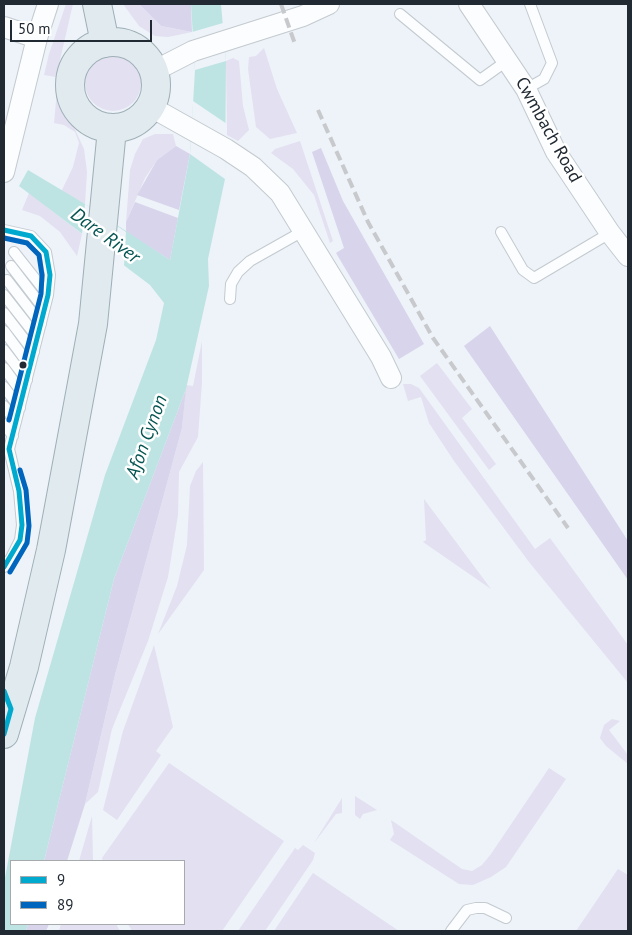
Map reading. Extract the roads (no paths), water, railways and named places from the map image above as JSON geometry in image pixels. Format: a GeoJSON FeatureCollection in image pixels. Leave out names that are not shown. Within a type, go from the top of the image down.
{"type":"FeatureCollection","features":[{"type":"Feature","properties":{"kind":"main road"},"geometry":{"type":"LineString","coordinates":[[97,4],[105,42]]}},
{"type":"Feature","properties":{"kind":"main road"},"geometry":{"type":"LineString","coordinates":[[105,42],[117,42],[140,51],[154,71],[157,83],[156,96],[151,107],[134,124],[112,129],[98,126],[86,120],[77,109],[71,96],[70,82],[73,68],[80,57],[91,48],[105,42]]}},
{"type":"Feature","properties":{"kind":"main road"},"geometry":{"type":"LineString","coordinates":[[6,711],[24,667],[51,550],[93,324],[106,212],[112,129]]}},
{"type":"Feature","properties":{"kind":"street"},"geometry":{"type":"LineString","coordinates":[[4,172],[37,38],[48,4]]}},
{"type":"Feature","properties":{"kind":"street"},"geometry":{"type":"LineString","coordinates":[[154,71],[193,51],[303,16],[329,4]]}},
{"type":"Feature","properties":{"kind":"street","name":"Cwmbach Road"},"geometry":{"type":"LineString","coordinates":[[469,4],[526,89],[556,152],[610,233],[628,256]]}},
{"type":"Feature","properties":{"kind":"street"},"geometry":{"type":"LineString","coordinates":[[4,27],[37,38]]}},
{"type":"Feature","properties":{"kind":"street"},"geometry":{"type":"LineString","coordinates":[[151,107],[226,149],[265,177],[280,193],[305,230],[391,378]]}},
{"type":"Feature","properties":{"kind":"lane"},"geometry":{"type":"LineString","coordinates":[[526,89],[544,79],[552,63],[530,4]]}},
{"type":"Feature","properties":{"kind":"lane"},"geometry":{"type":"LineString","coordinates":[[400,14],[480,80],[508,60]]}},
{"type":"Feature","properties":{"kind":"lane"},"geometry":{"type":"LineString","coordinates":[[4,230],[31,236],[46,252],[50,275],[48,295],[13,436],[6,446],[19,491],[22,525],[20,540],[4,567]]}},
{"type":"Feature","properties":{"kind":"lane"},"geometry":{"type":"LineString","coordinates":[[230,299],[231,284],[238,272],[250,260],[305,230]]}},
{"type":"Feature","properties":{"kind":"lane"},"geometry":{"type":"LineString","coordinates":[[501,232],[523,270],[534,278],[610,233]]}},
{"type":"Feature","properties":{"kind":"lane"},"geometry":{"type":"LineString","coordinates":[[14,252],[48,295]]}},
{"type":"Feature","properties":{"kind":"lane"},"geometry":{"type":"LineString","coordinates":[[11,266],[44,309]]}},
{"type":"Feature","properties":{"kind":"lane"},"geometry":{"type":"LineString","coordinates":[[7,280],[41,324]]}},
{"type":"Feature","properties":{"kind":"lane"},"geometry":{"type":"LineString","coordinates":[[4,294],[37,337]]}},
{"type":"Feature","properties":{"kind":"lane"},"geometry":{"type":"LineString","coordinates":[[4,313],[34,352]]}},
{"type":"Feature","properties":{"kind":"lane"},"geometry":{"type":"LineString","coordinates":[[4,331],[30,366]]}},
{"type":"Feature","properties":{"kind":"lane"},"geometry":{"type":"LineString","coordinates":[[4,350],[27,380]]}},
{"type":"Feature","properties":{"kind":"lane"},"geometry":{"type":"LineString","coordinates":[[4,368],[23,394]]}},
{"type":"Feature","properties":{"kind":"lane"},"geometry":{"type":"LineString","coordinates":[[4,387],[20,408]]}},
{"type":"Feature","properties":{"kind":"lane"},"geometry":{"type":"LineString","coordinates":[[4,406],[16,422]]}},
{"type":"Feature","properties":{"kind":"lane"},"geometry":{"type":"LineString","coordinates":[[4,424],[13,436]]}},
{"type":"Feature","properties":{"kind":"lane"},"geometry":{"type":"LineString","coordinates":[[451,931],[467,910],[485,908],[506,918]]}},
{"type":"Feature","properties":{"kind":"water"},"geometry":{"type":"Polygon","coordinates":[[[191,4],[221,4],[226,61],[225,179],[208,259],[209,286],[186,389],[114,579],[44,860],[10,860],[10,925],[28,925],[26,931],[4,931],[4,883],[35,718],[105,475],[156,340],[164,303],[150,285],[19,186],[28,170],[85,204],[170,260],[190,154],[195,70],[191,4]]]}},
{"type":"Feature","properties":{"kind":"railway"},"geometry":{"type":"LineString","coordinates":[[281,4],[295,44]]}},
{"type":"Feature","properties":{"kind":"railway"},"geometry":{"type":"LineString","coordinates":[[318,110],[368,222],[433,338],[568,528]]}},
{"type":"Feature","properties":{"kind":"water label","name":"Dare River"},"geometry":{"type":"Point","coordinates":[105,236]}},
{"type":"Feature","properties":{"kind":"water label","name":"Afon Cynon"},"geometry":{"type":"Point","coordinates":[147,437]}}]}
